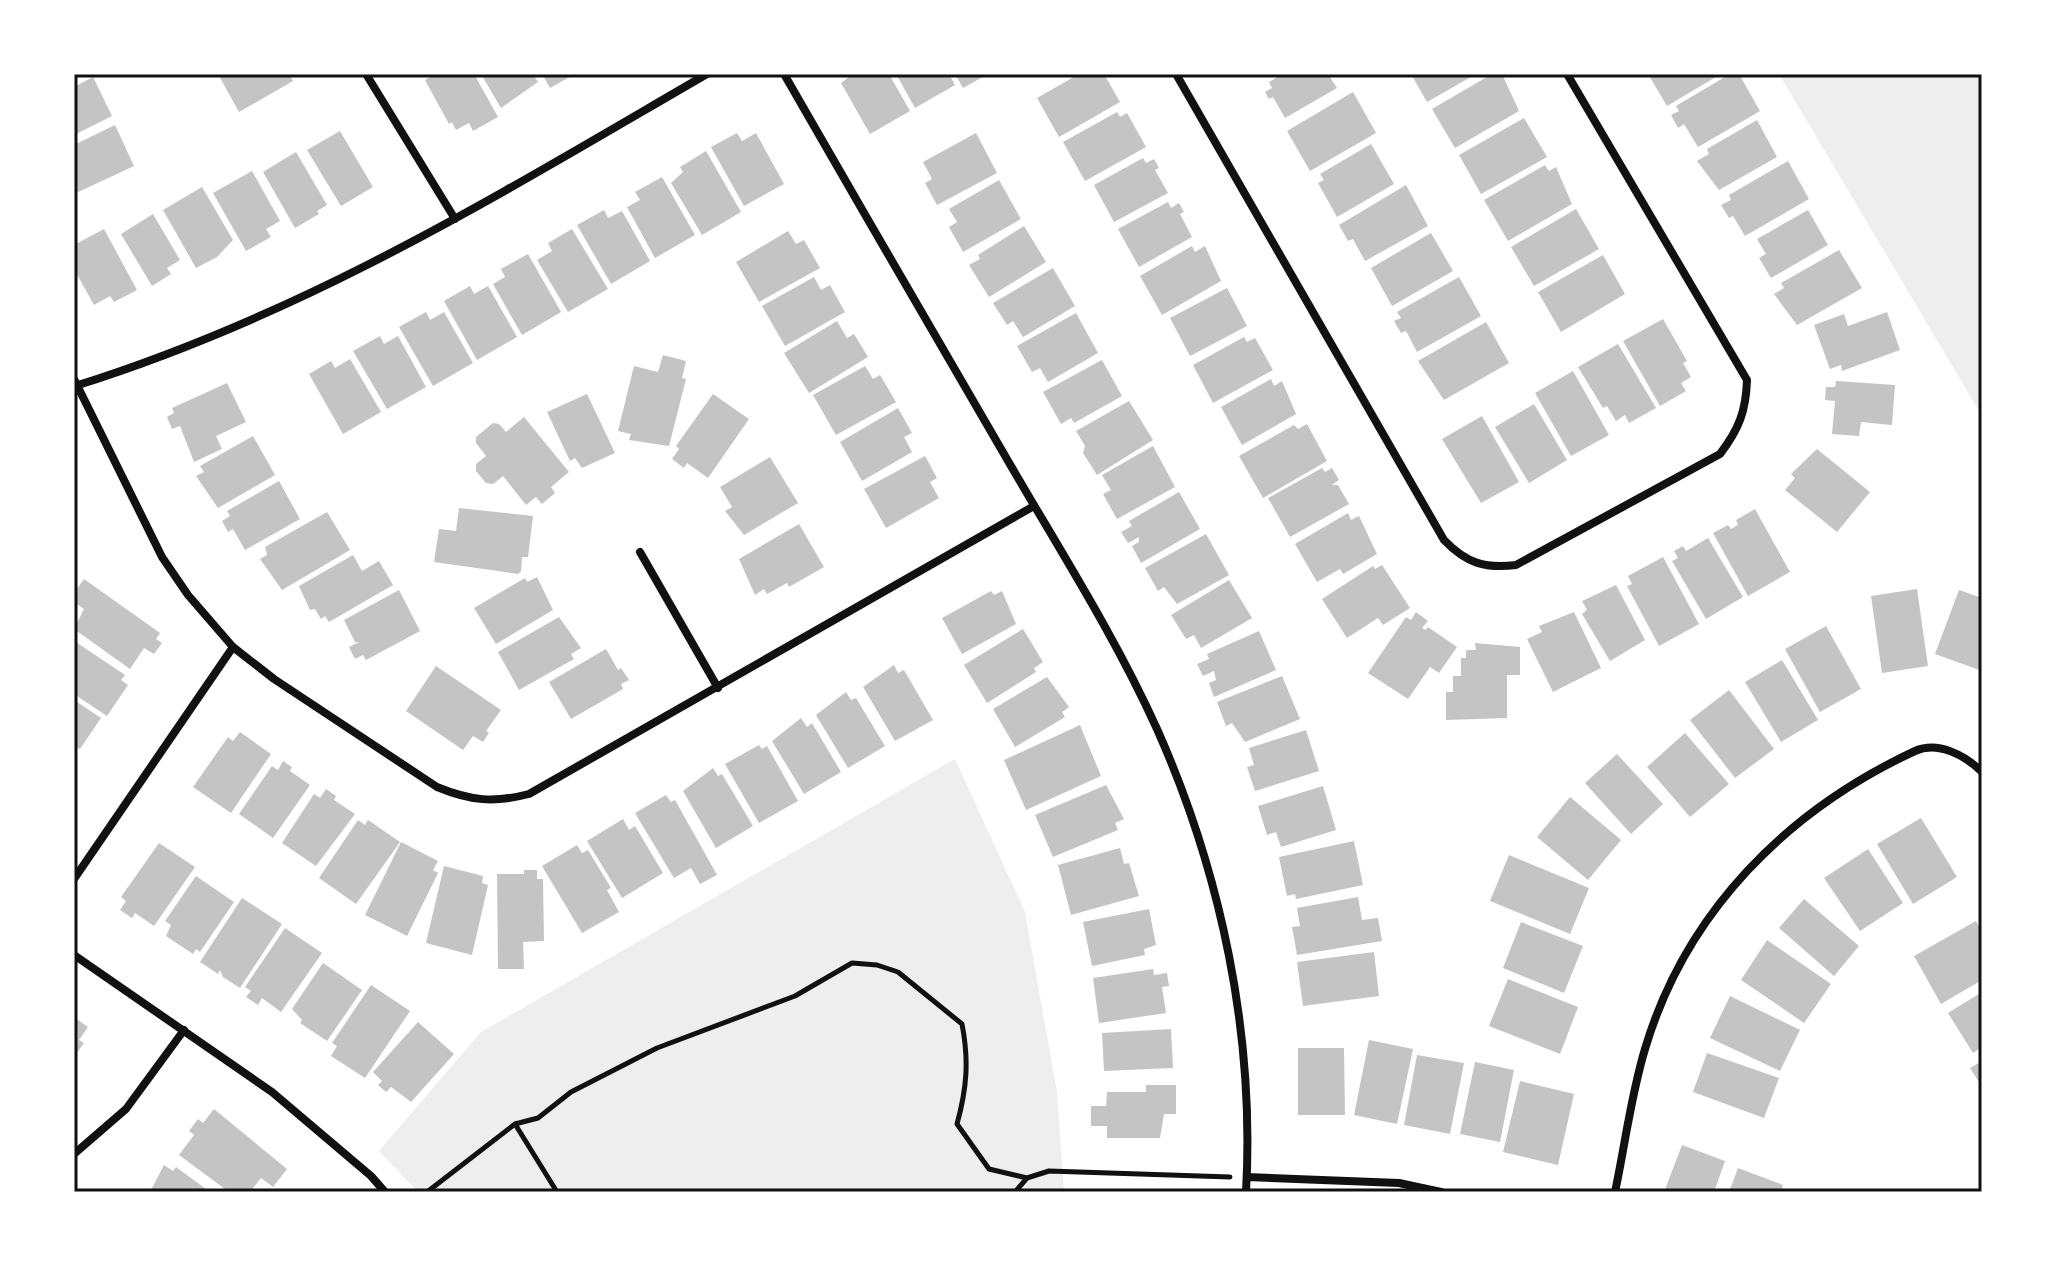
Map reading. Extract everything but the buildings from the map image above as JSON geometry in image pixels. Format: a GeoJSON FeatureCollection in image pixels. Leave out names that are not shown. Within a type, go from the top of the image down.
{"type":"FeatureCollection","features":[{"type":"Feature","properties":{"kind":"street"},"geometry":{"type":"LineString","coordinates":[[366,74],[455,219]]}},
{"type":"Feature","properties":{"kind":"street"},"geometry":{"type":"LineString","coordinates":[[707,74],[365,269],[269,314],[175,352],[75,383],[162,557],[188,595],[233,647],[274,679],[424,779],[467,800],[498,802],[529,794],[1034,506]]}},
{"type":"Feature","properties":{"kind":"street"},"geometry":{"type":"LineString","coordinates":[[784,74],[1137,687],[1175,772],[1223,921],[1233,979],[1242,1049],[1246,1192]]}},
{"type":"Feature","properties":{"kind":"street"},"geometry":{"type":"LineString","coordinates":[[1176,74],[1444,540],[1458,555],[1476,565],[1496,568],[1516,565],[1720,454],[1736,433],[1746,407],[1747,380],[1567,74]]}},
{"type":"Feature","properties":{"kind":"street"},"geometry":{"type":"LineString","coordinates":[[640,552],[718,688]]}},
{"type":"Feature","properties":{"kind":"street"},"geometry":{"type":"LineString","coordinates":[[74,879],[233,647]]}},
{"type":"Feature","properties":{"kind":"street"},"geometry":{"type":"LineString","coordinates":[[1615,1192],[1645,1049],[1661,1006],[1681,960],[1738,879],[1773,841],[1850,783],[1924,747],[1946,749],[1982,772]]}},
{"type":"Feature","properties":{"kind":"street"},"geometry":{"type":"LineString","coordinates":[[74,955],[272,1092],[371,1176],[385,1192]]}},
{"type":"Feature","properties":{"kind":"street"},"geometry":{"type":"LineString","coordinates":[[74,1154],[126,1109],[184,1030]]}},
{"type":"Feature","properties":{"kind":"street"},"geometry":{"type":"LineString","coordinates":[[1247,1177],[1399,1183],[1441,1192]]}},
{"type":"Feature","properties":{"kind":"path"},"geometry":{"type":"LineString","coordinates":[[427,1192],[515,1124],[538,1118],[571,1092],[657,1048],[783,1002],[852,963],[877,965],[898,972],[962,1024],[967,1052],[967,1087],[957,1124],[989,1169],[1027,1178],[1049,1171],[1247,1177]]}},
{"type":"Feature","properties":{"kind":"path"},"geometry":{"type":"LineString","coordinates":[[515,1124],[557,1192]]}},
{"type":"Feature","properties":{"kind":"path"},"geometry":{"type":"LineString","coordinates":[[1015,1192],[1027,1178]]}},
{"type":"Feature","properties":{"kind":"shaded area"},"geometry":{"type":"Polygon","coordinates":[[[1779,74],[1982,74],[1982,416],[1779,74]]]}},
{"type":"Feature","properties":{"kind":"shaded area"},"geometry":{"type":"Polygon","coordinates":[[[955,759],[1025,912],[1057,1092],[1064,1192],[418,1192],[379,1151],[481,1032],[955,759]]]}}]}
